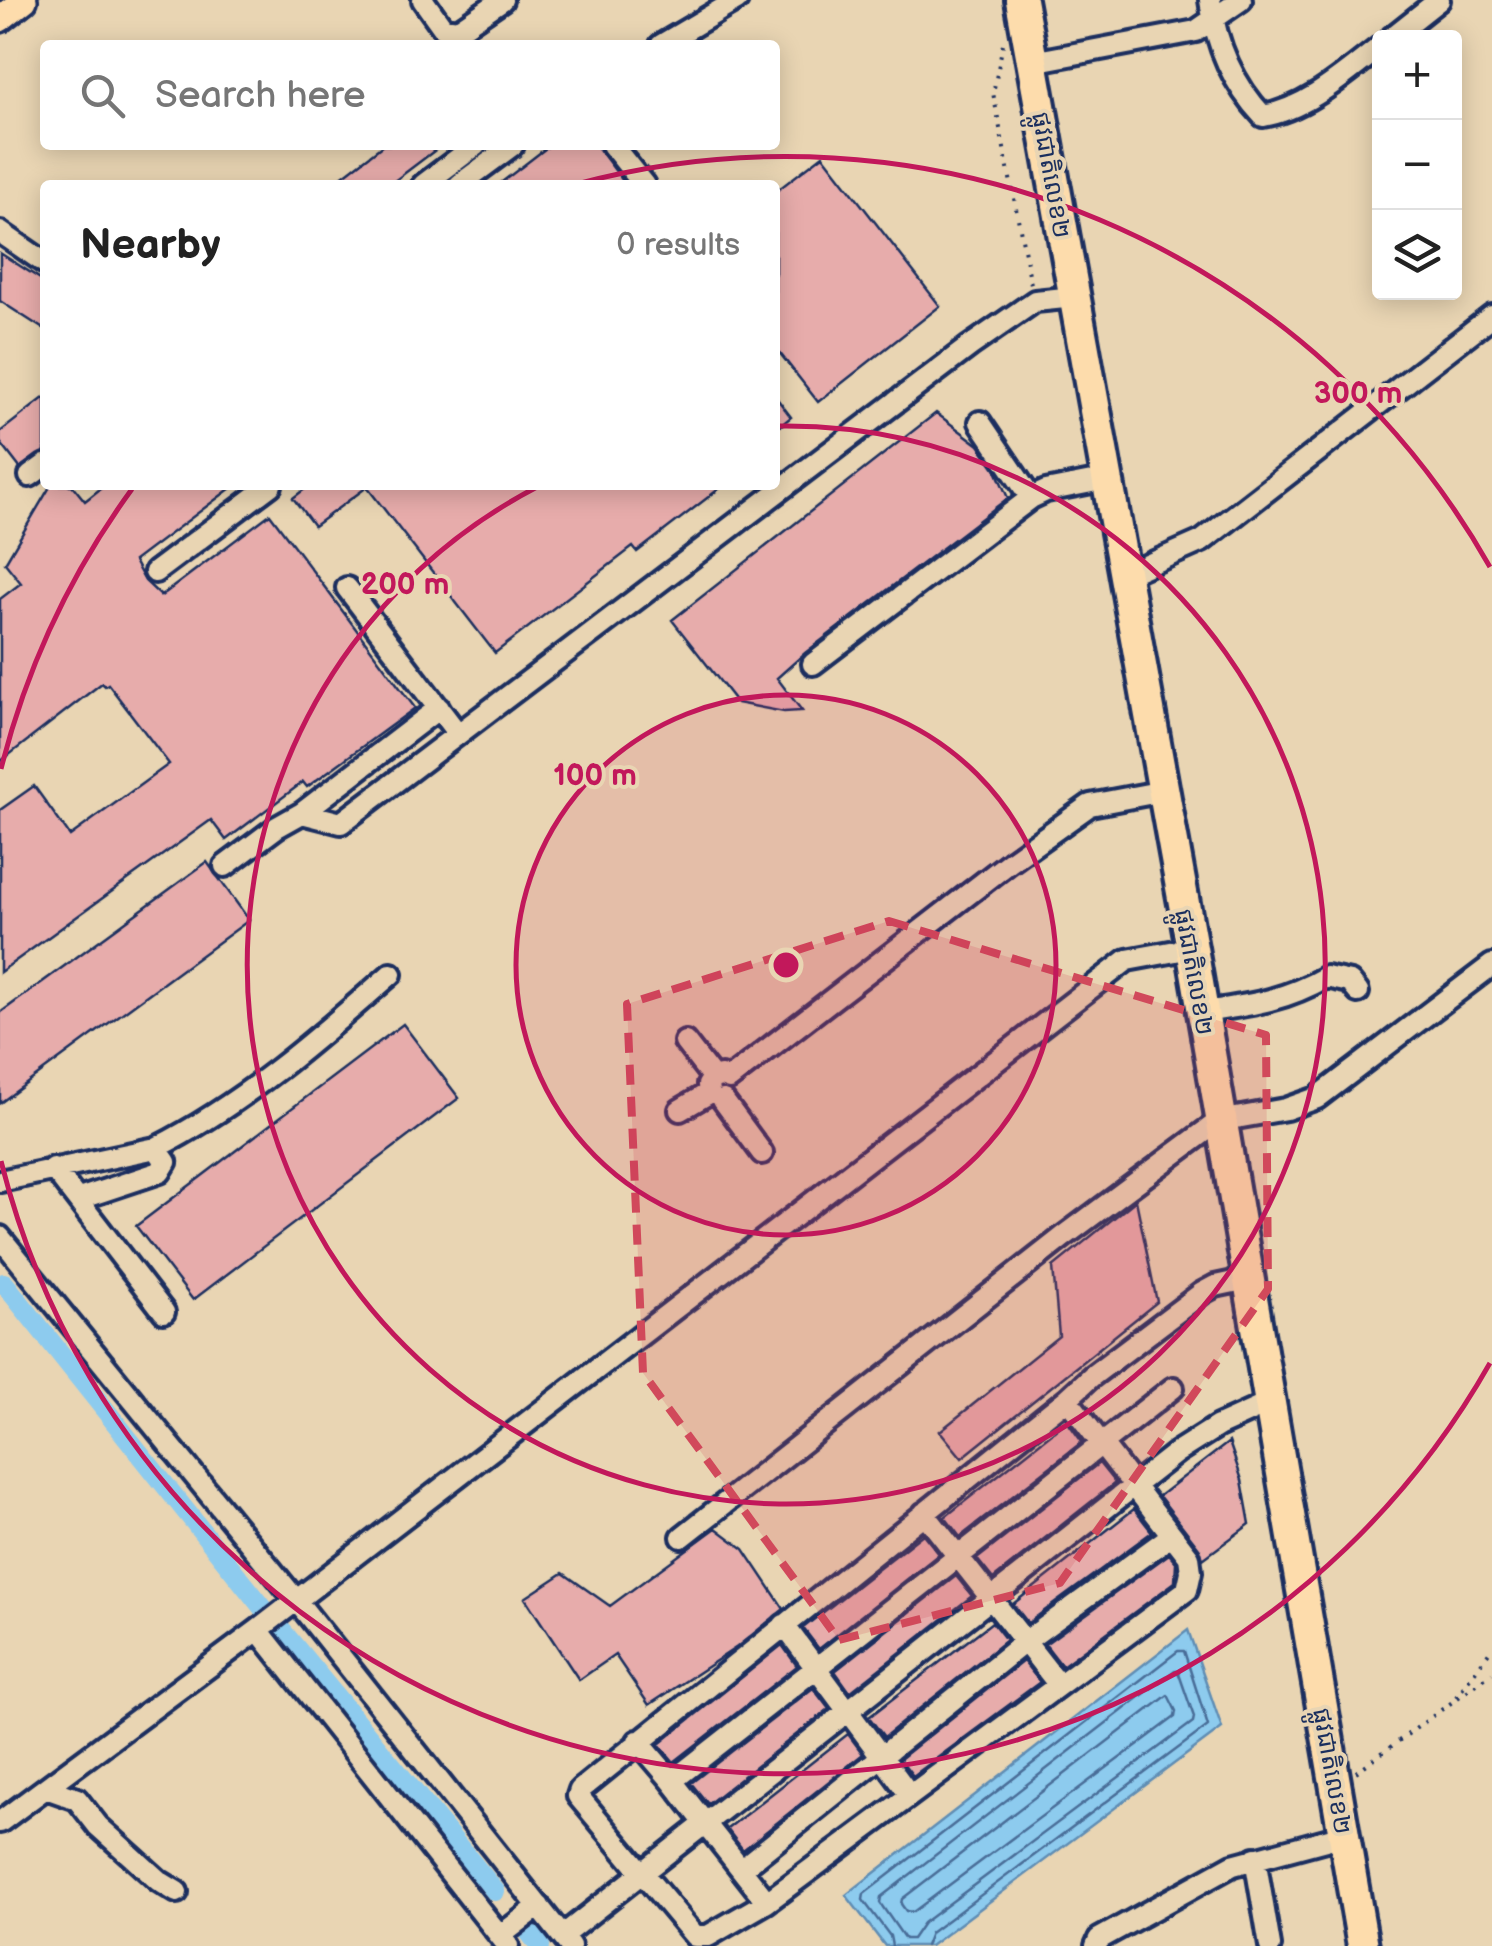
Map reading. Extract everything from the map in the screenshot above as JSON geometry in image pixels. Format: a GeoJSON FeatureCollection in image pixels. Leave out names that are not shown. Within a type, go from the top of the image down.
{"type":"FeatureCollection","features":[{"type":"Feature","properties":{"kind":"highway","name":"ផ្លូវជាតិលេខ២"},"geometry":{"type":"LineString","coordinates":[[1021,0],[1192,948],[1363,1946]]}},
{"type":"Feature","properties":{"kind":"main road"},"geometry":{"type":"LineString","coordinates":[[0,19],[24,0]]}},
{"type":"Feature","properties":{"kind":"street"},"geometry":{"type":"LineString","coordinates":[[424,0],[443,28],[458,30],[502,0]]}},
{"type":"Feature","properties":{"kind":"street"},"geometry":{"type":"LineString","coordinates":[[669,40],[737,0]]}},
{"type":"Feature","properties":{"kind":"street"},"geometry":{"type":"LineString","coordinates":[[1032,62],[1196,31],[1211,10],[1241,0]]}},
{"type":"Feature","properties":{"kind":"street"},"geometry":{"type":"LineString","coordinates":[[1401,30],[1439,0]]}},
{"type":"Feature","properties":{"kind":"street"},"geometry":{"type":"LineString","coordinates":[[1211,10],[1233,78],[1264,116],[1278,114],[1308,98],[1372,52]]}},
{"type":"Feature","properties":{"kind":"street"},"geometry":{"type":"LineString","coordinates":[[430,180],[469,150]]}},
{"type":"Feature","properties":{"kind":"street"},"geometry":{"type":"LineString","coordinates":[[466,180],[506,150]]}},
{"type":"Feature","properties":{"kind":"street"},"geometry":{"type":"LineString","coordinates":[[616,150],[640,180]]}},
{"type":"Feature","properties":{"kind":"street"},"geometry":{"type":"LineString","coordinates":[[0,232],[40,260]]}},
{"type":"Feature","properties":{"kind":"street"},"geometry":{"type":"LineString","coordinates":[[780,488],[1034,300],[1074,297]]}},
{"type":"Feature","properties":{"kind":"street"},"geometry":{"type":"LineString","coordinates":[[1125,575],[1202,542],[1492,316]]}},
{"type":"Feature","properties":{"kind":"street"},"geometry":{"type":"LineString","coordinates":[[980,422],[1032,498]]}},
{"type":"Feature","properties":{"kind":"street"},"geometry":{"type":"LineString","coordinates":[[813,664],[1032,498],[1046,491],[1108,479]]}},
{"type":"Feature","properties":{"kind":"street"},"geometry":{"type":"LineString","coordinates":[[156,572],[261,490]]}},
{"type":"Feature","properties":{"kind":"street"},"geometry":{"type":"LineString","coordinates":[[302,814],[342,822],[778,490]]}},
{"type":"Feature","properties":{"kind":"street"},"geometry":{"type":"LineString","coordinates":[[347,588],[458,734]]}},
{"type":"Feature","properties":{"kind":"street"},"geometry":{"type":"LineString","coordinates":[[225,866],[302,814],[439,708]]}},
{"type":"Feature","properties":{"kind":"street"},"geometry":{"type":"LineString","coordinates":[[680,1110],[719,1087],[1090,805],[1164,791]]}},
{"type":"Feature","properties":{"kind":"street"},"geometry":{"type":"LineString","coordinates":[[0,1822],[258,1630],[1126,960],[1192,948]]}},
{"type":"Feature","properties":{"kind":"street"},"geometry":{"type":"LineString","coordinates":[[682,1538],[1063,1237],[1219,1121],[1286,1109],[1316,1098],[1492,965]]}},
{"type":"Feature","properties":{"kind":"street"},"geometry":{"type":"LineString","coordinates":[[0,1182],[156,1148],[267,1080],[391,974]]}},
{"type":"Feature","properties":{"kind":"street"},"geometry":{"type":"LineString","coordinates":[[1203,1012],[1274,1002],[1326,977],[1350,982],[1358,992]]}},
{"type":"Feature","properties":{"kind":"street"},"geometry":{"type":"LineString","coordinates":[[685,1042],[762,1153]]}},
{"type":"Feature","properties":{"kind":"street"},"geometry":{"type":"LineString","coordinates":[[79,1199],[160,1172],[166,1162],[156,1148]]}},
{"type":"Feature","properties":{"kind":"street"},"geometry":{"type":"LineString","coordinates":[[52,1168],[164,1312]]}},
{"type":"Feature","properties":{"kind":"street"},"geometry":{"type":"LineString","coordinates":[[0,1237],[7,1261],[296,1600],[566,1941],[642,1874],[1132,1486],[1218,1426],[1269,1404]]}},
{"type":"Feature","properties":{"kind":"street"},"geometry":{"type":"LineString","coordinates":[[1067,1400],[1189,1556],[1191,1572],[1186,1590],[767,1902],[708,1936],[695,1936],[578,1796],[584,1784],[1067,1400],[1092,1376],[1202,1293],[1248,1278]]}},
{"type":"Feature","properties":{"kind":"street"},"geometry":{"type":"LineString","coordinates":[[672,1781],[1173,1388]]}},
{"type":"Feature","properties":{"kind":"street"},"geometry":{"type":"LineString","coordinates":[[924,1513],[993,1596],[1059,1685]]}},
{"type":"Feature","properties":{"kind":"street"},"geometry":{"type":"LineString","coordinates":[[741,1869],[1026,1641],[1172,1535]]}},
{"type":"Feature","properties":{"kind":"street"},"geometry":{"type":"LineString","coordinates":[[784,1625],[910,1795]]}},
{"type":"Feature","properties":{"kind":"street"},"geometry":{"type":"LineString","coordinates":[[258,1630],[504,1941],[539,1906]]}},
{"type":"Feature","properties":{"kind":"street"},"geometry":{"type":"LineString","coordinates":[[638,1741],[767,1902]]}},
{"type":"Feature","properties":{"kind":"street"},"geometry":{"type":"LineString","coordinates":[[46,1788],[77,1799],[98,1826],[159,1882],[177,1892]]}},
{"type":"Feature","properties":{"kind":"street"},"geometry":{"type":"LineString","coordinates":[[1096,1946],[1099,1939],[1232,1865],[1344,1835]]}},
{"type":"Feature","properties":{"kind":"street"},"geometry":{"type":"LineString","coordinates":[[1255,1858],[1270,1946]]}},
{"type":"Feature","properties":{"kind":"path"},"geometry":{"type":"LineString","coordinates":[[1006,32],[993,92],[1034,300]]}},
{"type":"Feature","properties":{"kind":"path"},"geometry":{"type":"LineString","coordinates":[[1454,1700],[1492,1648]]}},
{"type":"Feature","properties":{"kind":"path"},"geometry":{"type":"LineString","coordinates":[[1336,1786],[1492,1673]]}},
{"type":"Feature","properties":{"kind":"highlighted area"},"geometry":{"type":"Polygon","coordinates":[[[889,921],[1266,1035],[1268,1289],[1060,1583],[839,1640],[643,1373],[627,1004],[889,921]]]}},
{"type":"Feature","properties":{"kind":"water"},"geometry":{"type":"Polygon","coordinates":[[[1188,1630],[1222,1728],[930,1946],[885,1946],[846,1895],[1188,1630]]]}},
{"type":"Feature","properties":{"kind":"building"},"geometry":{"type":"Polygon","coordinates":[[[376,150],[435,150],[396,180],[338,180],[376,150]]]}},
{"type":"Feature","properties":{"kind":"building"},"geometry":{"type":"Polygon","coordinates":[[[544,150],[600,150],[622,180],[504,180],[544,150]]]}},
{"type":"Feature","properties":{"kind":"building"},"geometry":{"type":"Polygon","coordinates":[[[823,155],[940,306],[818,402],[780,353],[780,188],[823,155]]]}},
{"type":"Feature","properties":{"kind":"building"},"geometry":{"type":"Polygon","coordinates":[[[0,253],[40,279],[40,327],[0,301],[0,253]]]}},
{"type":"Feature","properties":{"kind":"building"},"geometry":{"type":"Polygon","coordinates":[[[40,401],[40,454],[20,468],[0,442],[0,432],[40,401]]]}},
{"type":"Feature","properties":{"kind":"building"},"geometry":{"type":"Polygon","coordinates":[[[780,403],[791,417],[780,426],[780,403]]]}},
{"type":"Feature","properties":{"kind":"building"},"geometry":{"type":"Polygon","coordinates":[[[936,413],[979,445],[1008,498],[777,678],[802,711],[784,712],[737,703],[672,620],[936,413]]]}},
{"type":"Feature","properties":{"kind":"building"},"geometry":{"type":"Polygon","coordinates":[[[48,490],[76,490],[85,501],[99,490],[228,490],[134,561],[145,581],[161,596],[270,514],[415,708],[307,787],[303,782],[226,840],[211,820],[0,972],[0,810],[34,786],[70,836],[169,764],[108,684],[102,683],[0,762],[0,599],[21,583],[5,563],[48,490]]]}},
{"type":"Feature","properties":{"kind":"building"},"geometry":{"type":"Polygon","coordinates":[[[303,490],[363,490],[314,526],[293,498],[303,490]]]}},
{"type":"Feature","properties":{"kind":"building"},"geometry":{"type":"Polygon","coordinates":[[[369,490],[718,490],[637,552],[633,547],[495,653],[369,490]]]}},
{"type":"Feature","properties":{"kind":"building"},"geometry":{"type":"Polygon","coordinates":[[[207,862],[249,920],[0,1103],[0,1013],[207,862]]]}},
{"type":"Feature","properties":{"kind":"building"},"geometry":{"type":"Polygon","coordinates":[[[403,1024],[459,1098],[193,1300],[136,1226],[403,1024]]]}},
{"type":"Feature","properties":{"kind":"building"},"geometry":{"type":"Polygon","coordinates":[[[1136,1200],[1157,1302],[962,1458],[940,1431],[1059,1336],[1053,1267],[1136,1200]]]}},
{"type":"Feature","properties":{"kind":"building"},"geometry":{"type":"Polygon","coordinates":[[[1067,1421],[1082,1442],[960,1537],[945,1517],[1067,1421]]]}},
{"type":"Feature","properties":{"kind":"building"},"geometry":{"type":"Polygon","coordinates":[[[1229,1442],[1242,1480],[1250,1524],[1203,1559],[1200,1549],[1159,1496],[1229,1442]]]}},
{"type":"Feature","properties":{"kind":"building"},"geometry":{"type":"Polygon","coordinates":[[[1099,1463],[1115,1483],[993,1579],[977,1559],[1099,1463]]]}},
{"type":"Feature","properties":{"kind":"building"},"geometry":{"type":"Polygon","coordinates":[[[1134,1509],[1152,1532],[1028,1623],[1013,1604],[1134,1509]]]}},
{"type":"Feature","properties":{"kind":"building"},"geometry":{"type":"Polygon","coordinates":[[[716,1528],[744,1549],[784,1609],[737,1647],[649,1705],[615,1655],[579,1680],[525,1598],[563,1573],[610,1606],[716,1528]]]}},
{"type":"Feature","properties":{"kind":"building"},"geometry":{"type":"Polygon","coordinates":[[[923,1534],[939,1554],[819,1649],[803,1628],[923,1534]]]}},
{"type":"Feature","properties":{"kind":"building"},"geometry":{"type":"Polygon","coordinates":[[[1169,1554],[1176,1562],[1175,1582],[1062,1666],[1045,1644],[1169,1554]]]}},
{"type":"Feature","properties":{"kind":"building"},"geometry":{"type":"Polygon","coordinates":[[[956,1576],[972,1596],[850,1692],[835,1671],[956,1576]]]}},
{"type":"Feature","properties":{"kind":"building"},"geometry":{"type":"Polygon","coordinates":[[[992,1622],[1006,1640],[884,1737],[869,1717],[992,1622]]]}},
{"type":"Feature","properties":{"kind":"building"},"geometry":{"type":"Polygon","coordinates":[[[782,1645],[797,1666],[674,1762],[659,1744],[782,1645]]]}},
{"type":"Feature","properties":{"kind":"building"},"geometry":{"type":"Polygon","coordinates":[[[1023,1661],[1040,1682],[913,1776],[900,1759],[1023,1661]]]}},
{"type":"Feature","properties":{"kind":"building"},"geometry":{"type":"Polygon","coordinates":[[[813,1688],[829,1709],[708,1804],[691,1783],[813,1688]]]}},
{"type":"Feature","properties":{"kind":"building"},"geometry":{"type":"Polygon","coordinates":[[[848,1734],[863,1754],[743,1850],[727,1829],[848,1734]]]}},
{"type":"Feature","properties":{"kind":"waterway"},"geometry":{"type":"LineString","coordinates":[[4,1283],[263,1608]]}},
{"type":"Feature","properties":{"kind":"waterway"},"geometry":{"type":"LineString","coordinates":[[282,1631],[495,1891]]}},
{"type":"Feature","properties":{"kind":"waterway"},"geometry":{"type":"LineString","coordinates":[[529,1932],[540,1946]]}}]}
